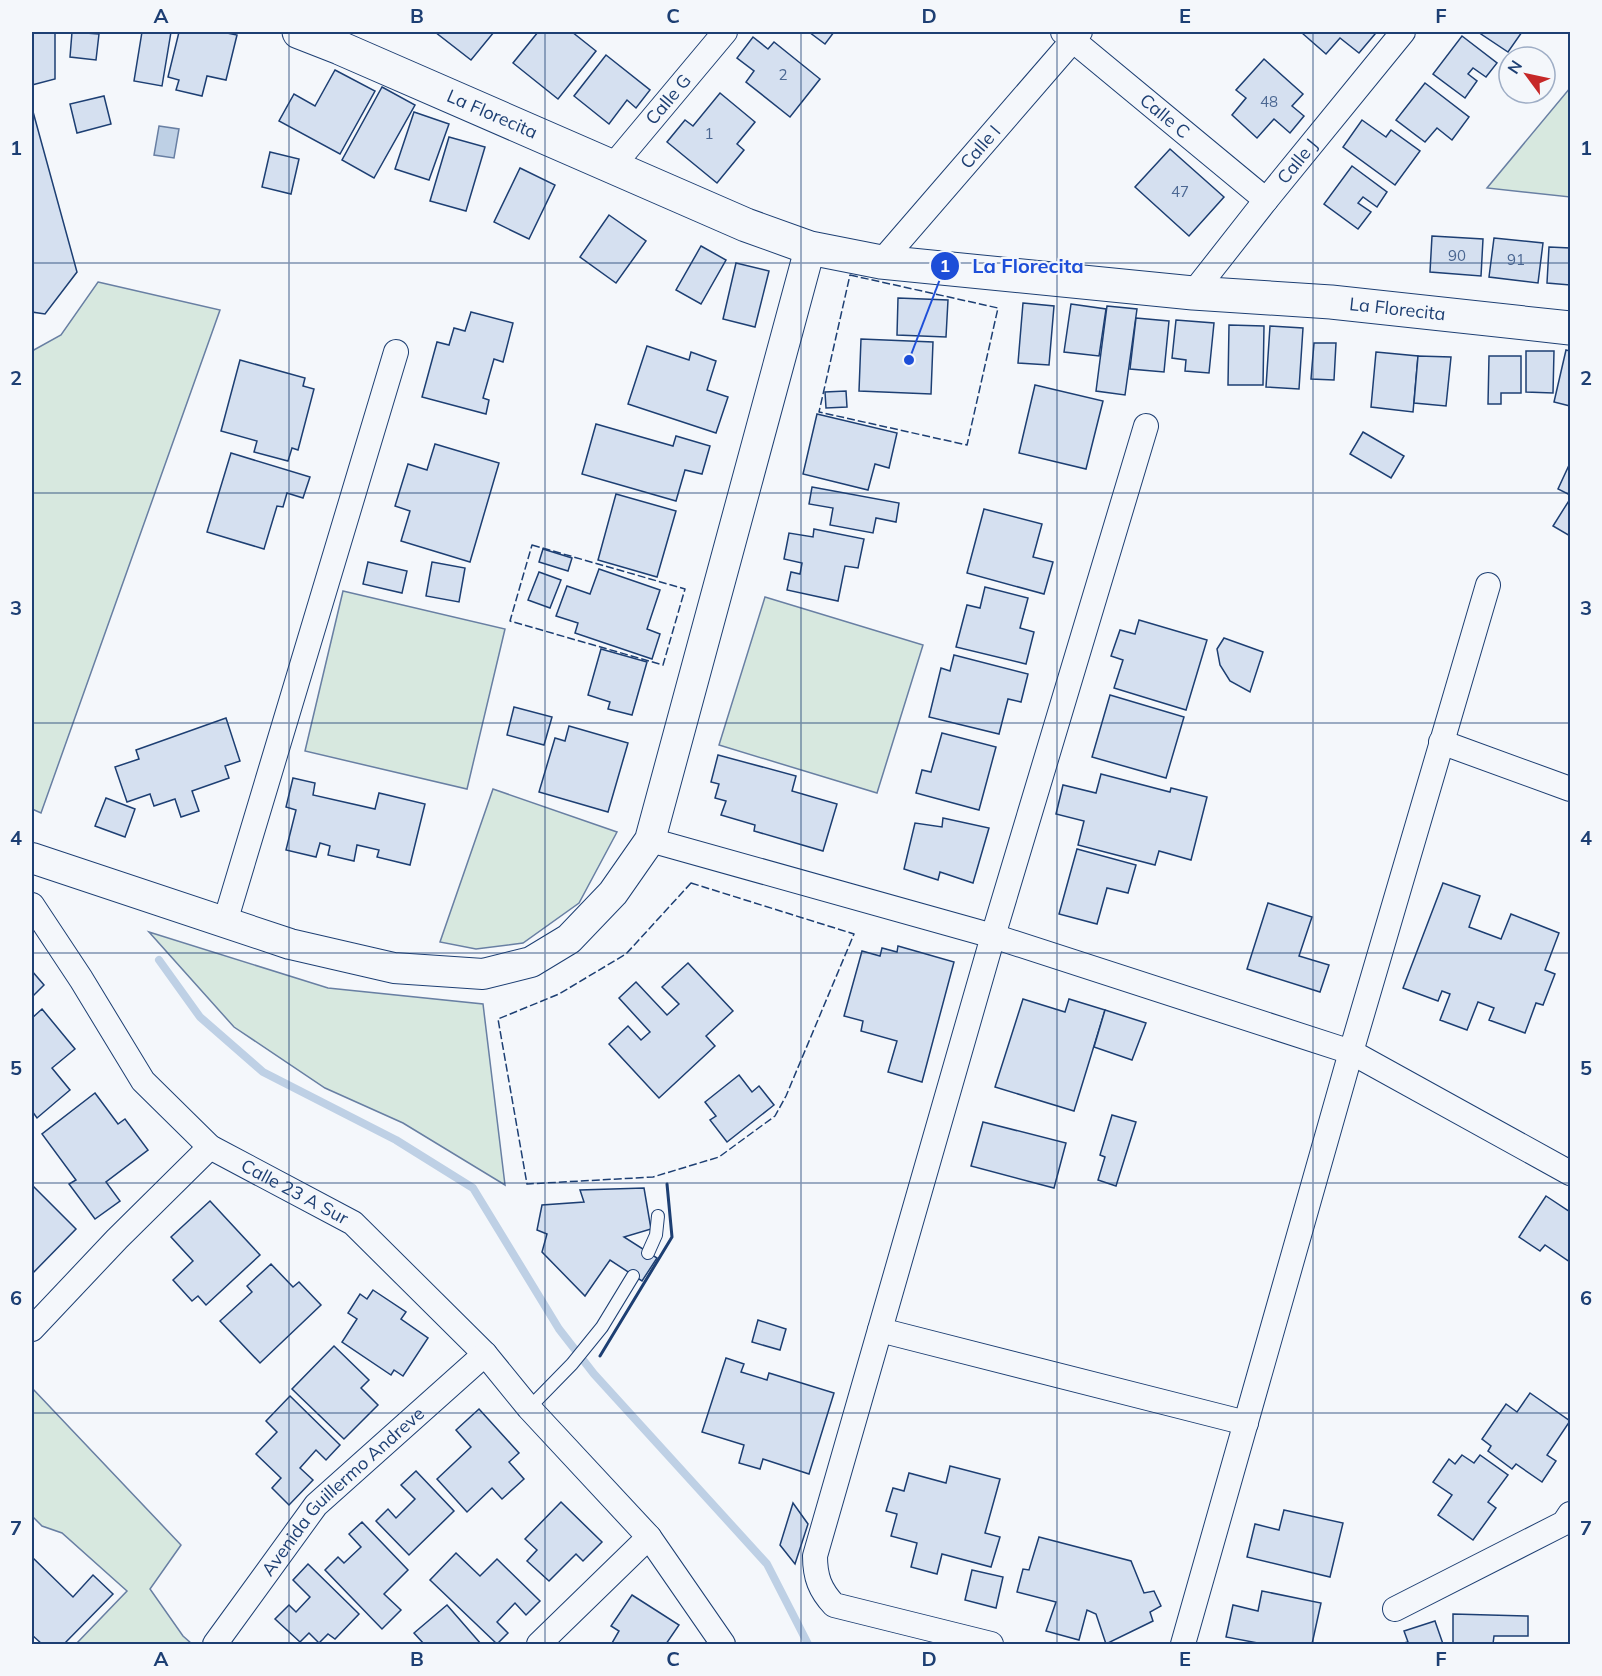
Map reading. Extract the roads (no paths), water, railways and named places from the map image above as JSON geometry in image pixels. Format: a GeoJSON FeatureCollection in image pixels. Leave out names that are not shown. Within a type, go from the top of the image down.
{"type":"FeatureCollection","features":[{"type":"Feature","properties":{"kind":"main road","name":"La Florecita"},"geometry":{"type":"LineString","coordinates":[[299,32],[347,40],[612,167],[746,225],[810,248],[881,262],[1193,293],[1331,302],[1570,328]]}},
{"type":"Feature","properties":{"kind":"street","name":"Calle G"},"geometry":{"type":"LineString","coordinates":[[612,167],[725,32]]}},
{"type":"Feature","properties":{"kind":"street","name":"Calle J"},"geometry":{"type":"LineString","coordinates":[[1193,293],[1403,32]]}},
{"type":"Feature","properties":{"kind":"street","name":"Calle C"},"geometry":{"type":"LineString","coordinates":[[1072,34],[1266,200]]}},
{"type":"Feature","properties":{"kind":"street","name":"Calle I"},"geometry":{"type":"LineString","coordinates":[[881,262],[1072,34]]}},
{"type":"Feature","properties":{"kind":"street"},"geometry":{"type":"LineString","coordinates":[[32,858],[290,944],[394,968],[483,974],[531,962],[569,939],[613,893],[650,840],[810,248]]}},
{"type":"Feature","properties":{"kind":"street"},"geometry":{"type":"LineString","coordinates":[[225,922],[396,352]]}},
{"type":"Feature","properties":{"kind":"street"},"geometry":{"type":"LineString","coordinates":[[991,1644],[834,1605],[818,1584],[815,1556],[993,936],[1146,426]]}},
{"type":"Feature","properties":{"kind":"street"},"geometry":{"type":"LineString","coordinates":[[1183,1644],[1351,1053],[1488,585]]}},
{"type":"Feature","properties":{"kind":"street"},"geometry":{"type":"LineString","coordinates":[[1441,742],[1570,789]]}},
{"type":"Feature","properties":{"kind":"street"},"geometry":{"type":"LineString","coordinates":[[650,840],[993,936],[1351,1053],[1570,1173]]}},
{"type":"Feature","properties":{"kind":"street","name":"Calle 23 A Sur"},"geometry":{"type":"LineString","coordinates":[[32,905],[81,979],[143,1081],[210,1147],[353,1222],[485,1354],[529,1408],[649,1537],[723,1644]]}},
{"type":"Feature","properties":{"kind":"street"},"geometry":{"type":"LineString","coordinates":[[32,1329],[117,1239],[210,1147]]}},
{"type":"Feature","properties":{"kind":"street"},"geometry":{"type":"LineString","coordinates":[[880,1330],[1246,1423]]}},
{"type":"Feature","properties":{"kind":"street","name":"Avenida Guillermo Andreve"},"geometry":{"type":"LineString","coordinates":[[215,1644],[316,1504],[485,1354]]}},
{"type":"Feature","properties":{"kind":"street"},"geometry":{"type":"LineString","coordinates":[[1395,1609],[1564,1523],[1570,1514]]}},
{"type":"Feature","properties":{"kind":"street"},"geometry":{"type":"LineString","coordinates":[[539,1644],[649,1537]]}},
{"type":"Feature","properties":{"kind":"lane"},"geometry":{"type":"LineString","coordinates":[[648,1253],[656,1235],[658,1216]]}},
{"type":"Feature","properties":{"kind":"lane"},"geometry":{"type":"LineString","coordinates":[[529,1408],[572,1364],[602,1327],[633,1276]]}},
{"type":"Feature","properties":{"kind":"water"},"geometry":{"type":"Polygon","coordinates":[[[159,126],[179,129],[174,158],[154,155],[159,126]]]}},
{"type":"Feature","properties":{"kind":"waterway"},"geometry":{"type":"LineString","coordinates":[[159,960],[200,1017],[263,1072],[396,1140],[473,1188],[559,1329],[594,1374],[767,1564],[808,1644]]}},
{"type":"Feature","properties":{"kind":"place","name":"La Florecita"},"geometry":{"type":"Point","coordinates":[909,360]}}]}
